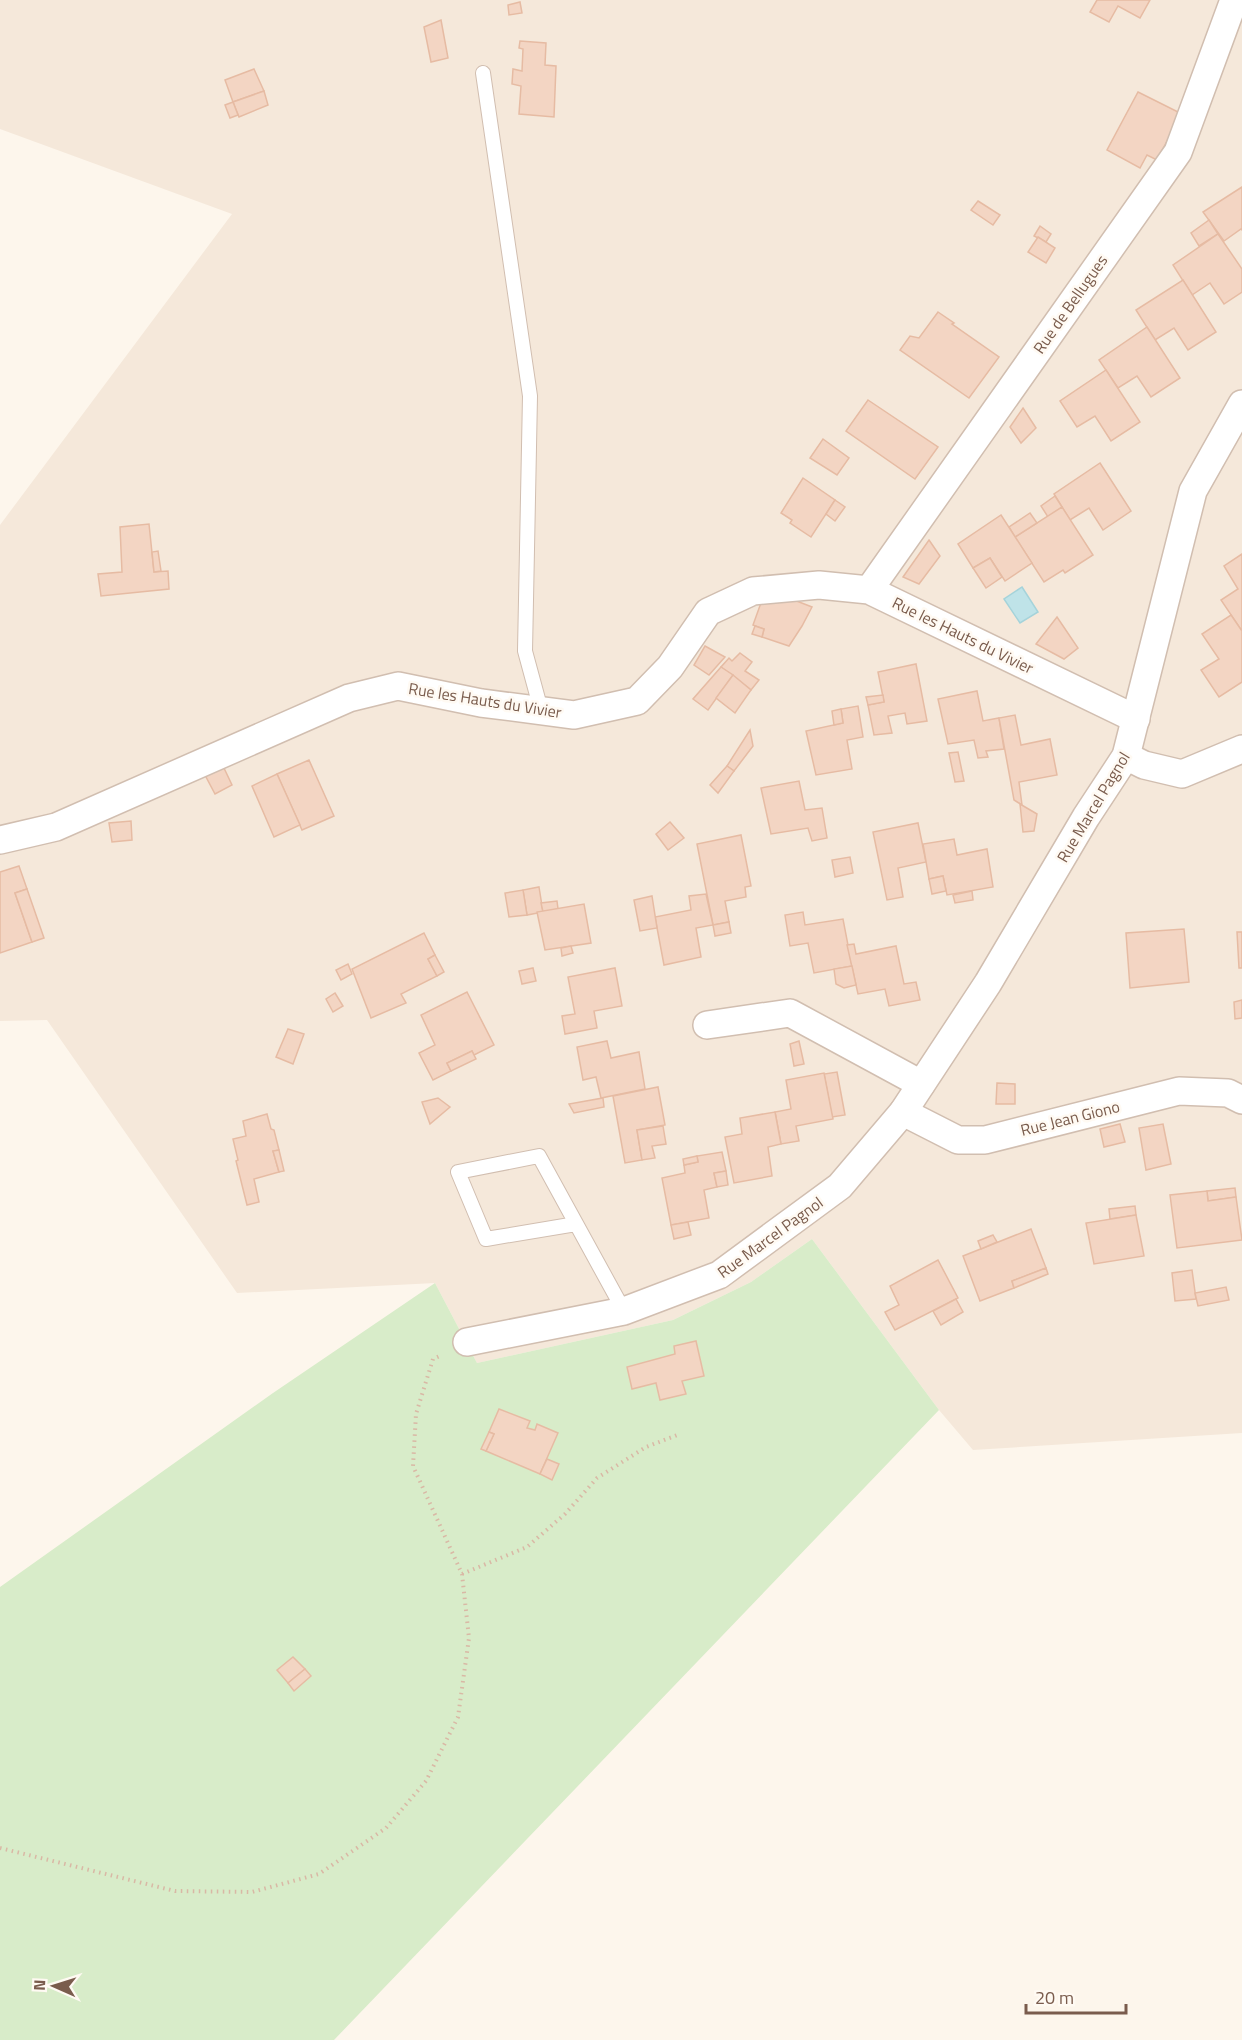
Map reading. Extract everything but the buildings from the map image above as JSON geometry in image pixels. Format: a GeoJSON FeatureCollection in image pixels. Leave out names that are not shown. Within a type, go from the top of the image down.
{"type":"FeatureCollection","features":[{"type":"Feature","properties":{"kind":"street","name":"Rue de Bellugues"},"geometry":{"type":"LineString","coordinates":[[869,590],[1178,152],[1237,2]]}},
{"type":"Feature","properties":{"kind":"street","name":"Rue Marcel Pagnol"},"geometry":{"type":"LineString","coordinates":[[466,1342],[624,1311],[719,1275],[840,1186],[903,1112],[988,983],[1086,817],[1126,756],[1193,491],[1242,404]]}},
{"type":"Feature","properties":{"kind":"street","name":"Rue les Hauts du Vivier"},"geometry":{"type":"LineString","coordinates":[[0,840],[56,827],[349,698],[398,686],[481,703],[574,715],[637,701],[670,667],[708,612],[753,591],[819,585],[869,590],[1136,719]]}},
{"type":"Feature","properties":{"kind":"street"},"geometry":{"type":"LineString","coordinates":[[1126,756],[1144,765],[1182,774],[1242,750]]}},
{"type":"Feature","properties":{"kind":"street"},"geometry":{"type":"LineString","coordinates":[[707,1025],[790,1013],[921,1084]]}},
{"type":"Feature","properties":{"kind":"street","name":"Rue Jean Giono"},"geometry":{"type":"LineString","coordinates":[[903,1112],[958,1140],[985,1140],[1179,1091],[1228,1093],[1242,1100]]}},
{"type":"Feature","properties":{"kind":"lane"},"geometry":{"type":"LineString","coordinates":[[483,73],[530,396],[525,651],[541,710]]}},
{"type":"Feature","properties":{"kind":"lane"},"geometry":{"type":"LineString","coordinates":[[576,1224],[486,1239],[458,1172],[539,1156],[624,1311]]}},
{"type":"Feature","properties":{"kind":"path"},"geometry":{"type":"LineString","coordinates":[[0,1848],[175,1891],[252,1892],[319,1874],[387,1828],[426,1781],[458,1717],[469,1638],[462,1574],[413,1466],[416,1414],[433,1359],[466,1342]]}},
{"type":"Feature","properties":{"kind":"path"},"geometry":{"type":"LineString","coordinates":[[462,1574],[527,1547],[565,1515],[597,1478],[646,1447],[680,1434]]}},
{"type":"Feature","properties":{"kind":"shaded area"},"geometry":{"type":"Polygon","coordinates":[[[0,0],[1242,0],[1242,1433],[973,1450],[939,1410],[812,1239],[751,1282],[673,1320],[477,1363],[435,1283],[237,1293],[47,1020],[0,1021],[0,525],[232,214],[0,129],[0,0]]]}},
{"type":"Feature","properties":{"kind":"green space"},"geometry":{"type":"Polygon","coordinates":[[[812,1239],[939,1410],[334,2040],[0,2040],[0,1587],[273,1393],[435,1283],[477,1363],[673,1320],[751,1282],[812,1239]]]}},
{"type":"Feature","properties":{"kind":"water"},"geometry":{"type":"Polygon","coordinates":[[[1022,587],[1038,612],[1020,623],[1004,599],[1022,587]]]}}]}
